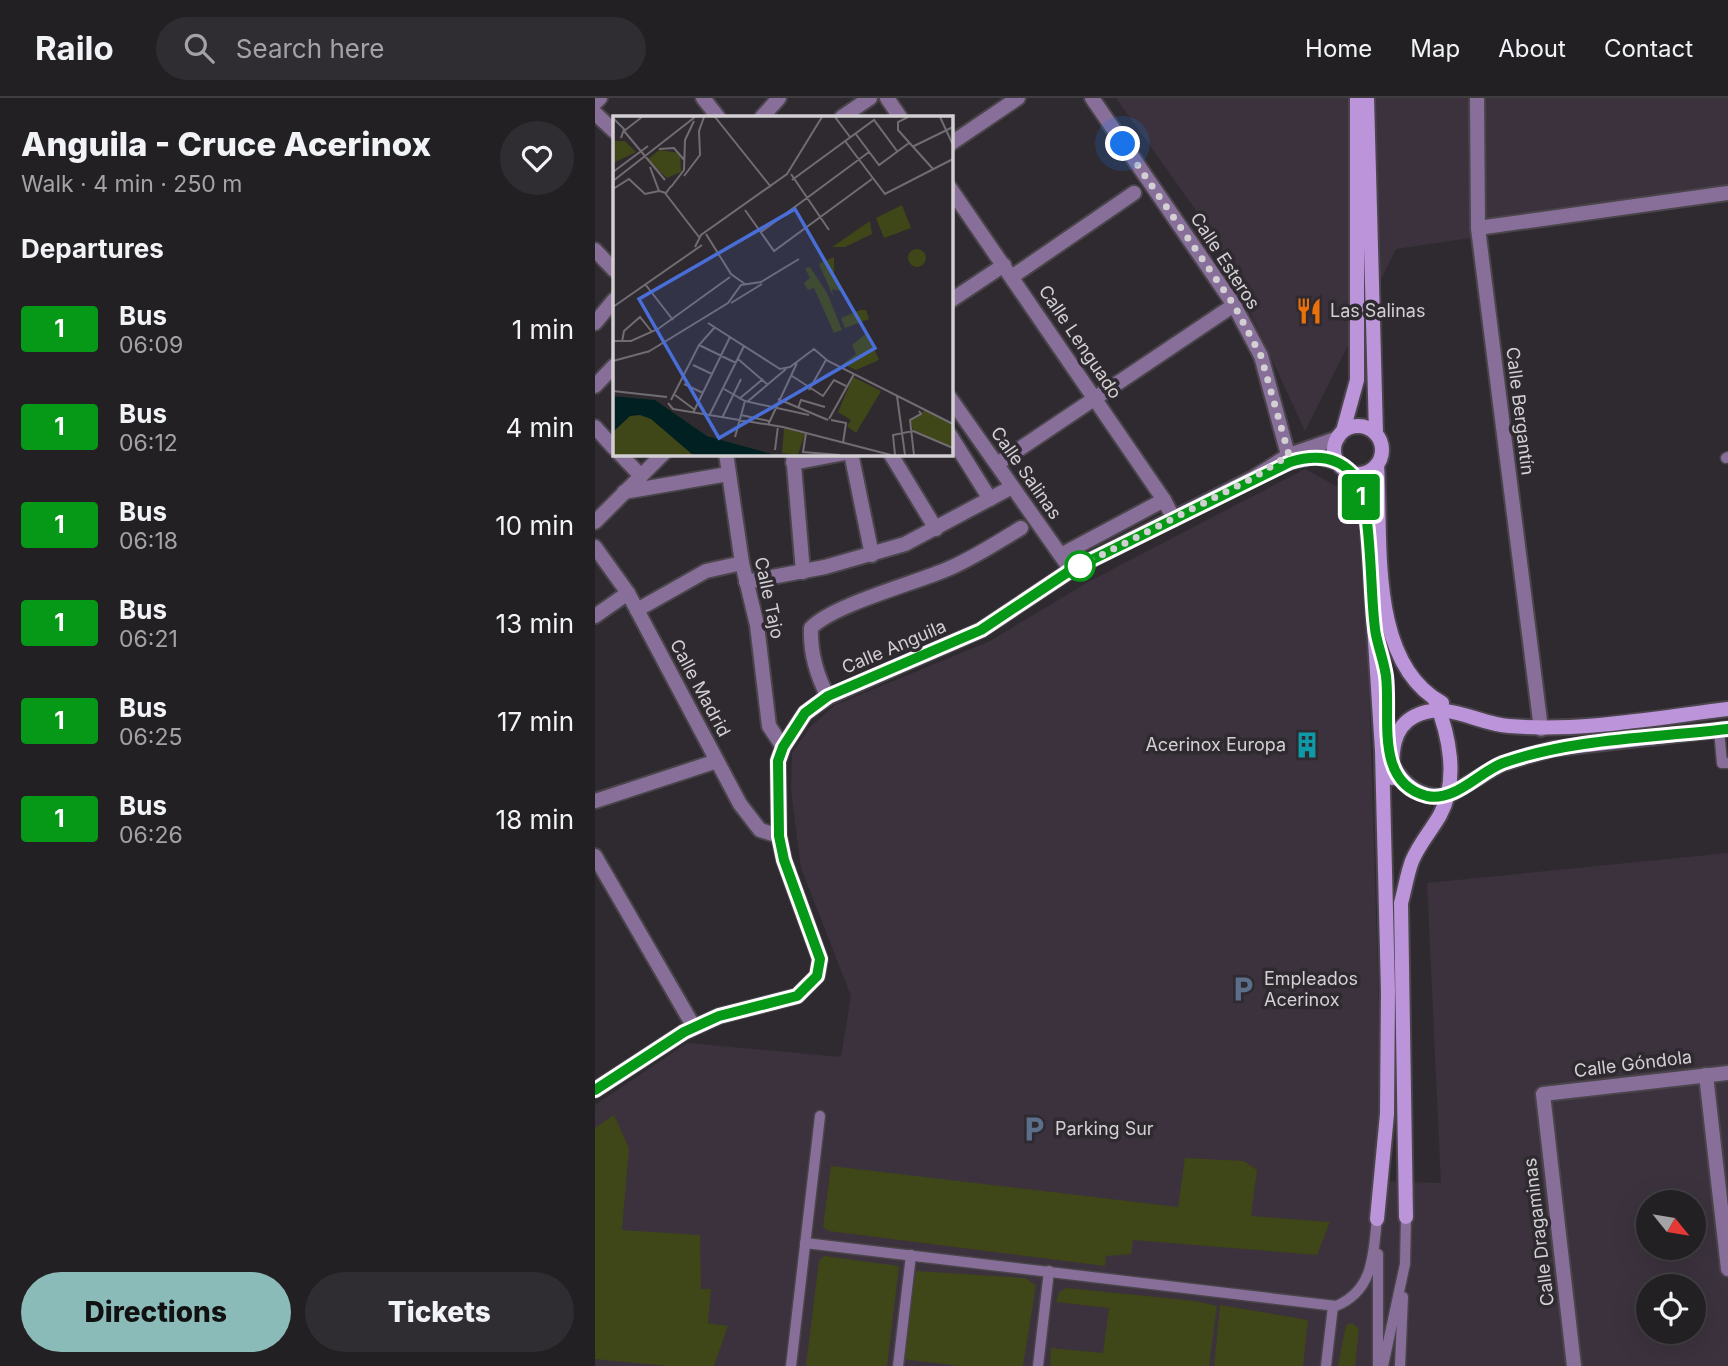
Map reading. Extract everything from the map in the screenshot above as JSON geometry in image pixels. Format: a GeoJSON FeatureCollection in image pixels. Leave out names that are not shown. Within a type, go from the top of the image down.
{"type":"FeatureCollection","features":[{"type":"Feature","properties":{"kind":"street"},"geometry":{"type":"LineString","coordinates":[[595,103],[600,98]]}},
{"type":"Feature","properties":{"kind":"street"},"geometry":{"type":"LineString","coordinates":[[703,98],[717,116]]}},
{"type":"Feature","properties":{"kind":"street"},"geometry":{"type":"LineString","coordinates":[[763,116],[779,98]]}},
{"type":"Feature","properties":{"kind":"street"},"geometry":{"type":"LineString","coordinates":[[843,116],[870,98]]}},
{"type":"Feature","properties":{"kind":"street"},"geometry":{"type":"LineString","coordinates":[[887,98],[899,116]]}},
{"type":"Feature","properties":{"kind":"street"},"geometry":{"type":"LineString","coordinates":[[952,143],[1018,98]]}},
{"type":"Feature","properties":{"kind":"street","name":"Calle Esteros"},"geometry":{"type":"LineString","coordinates":[[1092,98],[1234,305],[1261,356],[1289,459]]}},
{"type":"Feature","properties":{"kind":"street"},"geometry":{"type":"LineString","coordinates":[[1357,98],[1357,380],[1334,450],[1338,462],[1352,473],[1367,514],[1376,634],[1385,886],[1387,1114],[1377,1219]]}},
{"type":"Feature","properties":{"kind":"street"},"geometry":{"type":"LineString","coordinates":[[1367,98],[1376,433],[1382,452],[1377,465],[1387,626],[1398,656],[1411,677],[1437,705],[1503,726],[1541,729],[1728,709]]}},
{"type":"Feature","properties":{"kind":"street","name":"Calle Bergantín"},"geometry":{"type":"LineString","coordinates":[[1477,98],[1478,228],[1541,729]]}},
{"type":"Feature","properties":{"kind":"street"},"geometry":{"type":"LineString","coordinates":[[595,113],[613,130]]}},
{"type":"Feature","properties":{"kind":"street","name":"Calle Lenguado"},"geometry":{"type":"LineString","coordinates":[[952,191],[1164,500],[1174,519]]}},
{"type":"Feature","properties":{"kind":"street"},"geometry":{"type":"LineString","coordinates":[[952,300],[1008,271],[1135,193]]}},
{"type":"Feature","properties":{"kind":"street"},"geometry":{"type":"LineString","coordinates":[[1478,228],[1728,193]]}},
{"type":"Feature","properties":{"kind":"street"},"geometry":{"type":"LineString","coordinates":[[595,250],[613,269]]}},
{"type":"Feature","properties":{"kind":"street"},"geometry":{"type":"LineString","coordinates":[[595,323],[613,301]]}},
{"type":"Feature","properties":{"kind":"street"},"geometry":{"type":"LineString","coordinates":[[997,464],[1234,305]]}},
{"type":"Feature","properties":{"kind":"street"},"geometry":{"type":"LineString","coordinates":[[595,386],[613,367]]}},
{"type":"Feature","properties":{"kind":"street","name":"Calle Salinas"},"geometry":{"type":"LineString","coordinates":[[952,401],[1071,570]]}},
{"type":"Feature","properties":{"kind":"street"},"geometry":{"type":"LineString","coordinates":[[1341,435],[1360,426],[1376,433]]}},
{"type":"Feature","properties":{"kind":"street"},"geometry":{"type":"LineString","coordinates":[[595,427],[613,447]]}},
{"type":"Feature","properties":{"kind":"street","name":"Calle Anguila"},"geometry":{"type":"LineString","coordinates":[[694,1027],[719,1016],[797,996],[810,986],[817,976],[820,959],[784,860],[779,836],[777,782],[783,747],[805,713],[828,696],[981,630],[1071,570],[1341,435]]}},
{"type":"Feature","properties":{"kind":"street"},"geometry":{"type":"LineString","coordinates":[[952,438],[991,499]]}},
{"type":"Feature","properties":{"kind":"street"},"geometry":{"type":"LineString","coordinates":[[621,455],[641,476]]}},
{"type":"Feature","properties":{"kind":"street"},"geometry":{"type":"LineString","coordinates":[[595,522],[662,455]]}},
{"type":"Feature","properties":{"kind":"street","name":"Calle Tajo"},"geometry":{"type":"LineString","coordinates":[[726,455],[742,563],[757,625],[769,726],[783,747]]}},
{"type":"Feature","properties":{"kind":"street"},"geometry":{"type":"LineString","coordinates":[[803,572],[793,458],[824,455]]}},
{"type":"Feature","properties":{"kind":"street"},"geometry":{"type":"LineString","coordinates":[[852,455],[872,555]]}},
{"type":"Feature","properties":{"kind":"street"},"geometry":{"type":"LineString","coordinates":[[891,455],[936,529]]}},
{"type":"Feature","properties":{"kind":"street","name":"Calle Anguila"},"geometry":{"type":"LineString","coordinates":[[1289,459],[1316,456],[1338,462]]}},
{"type":"Feature","properties":{"kind":"street"},"geometry":{"type":"LineString","coordinates":[[1352,473],[1366,473],[1377,465]]}},
{"type":"Feature","properties":{"kind":"street"},"geometry":{"type":"LineString","coordinates":[[624,492],[728,474]]}},
{"type":"Feature","properties":{"kind":"street"},"geometry":{"type":"LineString","coordinates":[[746,582],[803,572],[872,555],[936,529],[1012,487]]}},
{"type":"Feature","properties":{"kind":"street"},"geometry":{"type":"LineString","coordinates":[[1061,555],[1164,500]]}},
{"type":"Feature","properties":{"kind":"street"},"geometry":{"type":"LineString","coordinates":[[828,696],[816,668],[811,628],[827,615],[958,564],[1021,528]]}},
{"type":"Feature","properties":{"kind":"street","name":"Calle Madrid"},"geometry":{"type":"LineString","coordinates":[[595,547],[628,593],[740,804],[760,830],[779,836]]}},
{"type":"Feature","properties":{"kind":"street"},"geometry":{"type":"LineString","coordinates":[[637,610],[706,571],[742,563]]}},
{"type":"Feature","properties":{"kind":"street"},"geometry":{"type":"LineString","coordinates":[[595,616],[628,593]]}},
{"type":"Feature","properties":{"kind":"street"},"geometry":{"type":"LineString","coordinates":[[1376,634],[1386,676],[1392,764],[1393,837],[1385,886]]}},
{"type":"Feature","properties":{"kind":"street"},"geometry":{"type":"LineString","coordinates":[[1437,705],[1405,724],[1395,739],[1392,764],[1402,781],[1427,796],[1447,796],[1501,764],[1552,749],[1723,729]]}},
{"type":"Feature","properties":{"kind":"street"},"geometry":{"type":"LineString","coordinates":[[1406,1217],[1401,903],[1411,863],[1440,814],[1447,796],[1450,768],[1437,705]]}},
{"type":"Feature","properties":{"kind":"street"},"geometry":{"type":"LineString","coordinates":[[595,801],[717,761]]}},
{"type":"Feature","properties":{"kind":"street"},"geometry":{"type":"LineString","coordinates":[[595,856],[694,1027],[595,1090]]}},
{"type":"Feature","properties":{"kind":"street","name":"Calle Góndola"},"geometry":{"type":"LineString","coordinates":[[1543,1094],[1728,1073]]}},
{"type":"Feature","properties":{"kind":"street"},"geometry":{"type":"LineString","coordinates":[[1706,1075],[1728,1269]]}},
{"type":"Feature","properties":{"kind":"street","name":"Calle Dragaminas"},"geometry":{"type":"LineString","coordinates":[[1543,1094],[1574,1366]]}},
{"type":"Feature","properties":{"kind":"lane"},"geometry":{"type":"LineString","coordinates":[[1723,729],[1722,763],[1728,763]]}},
{"type":"Feature","properties":{"kind":"lane"},"geometry":{"type":"LineString","coordinates":[[791,1366],[820,1116]]}},
{"type":"Feature","properties":{"kind":"lane"},"geometry":{"type":"LineString","coordinates":[[1400,1366],[1406,1217]]}},
{"type":"Feature","properties":{"kind":"lane"},"geometry":{"type":"LineString","coordinates":[[805,1243],[1334,1306],[1347,1301],[1369,1277],[1377,1219]]}},
{"type":"Feature","properties":{"kind":"lane"},"geometry":{"type":"LineString","coordinates":[[1377,1219],[1381,1366]]}},
{"type":"Feature","properties":{"kind":"lane"},"geometry":{"type":"LineString","coordinates":[[898,1366],[911,1255]]}},
{"type":"Feature","properties":{"kind":"lane"},"geometry":{"type":"LineString","coordinates":[[1381,1366],[1405,1264]]}},
{"type":"Feature","properties":{"kind":"lane"},"geometry":{"type":"LineString","coordinates":[[1038,1366],[1049,1271]]}},
{"type":"Feature","properties":{"kind":"lane"},"geometry":{"type":"LineString","coordinates":[[1326,1366],[1334,1306]]}},
{"type":"Feature","properties":{"kind":"shaded area"},"geometry":{"type":"Polygon","coordinates":[[[1116,98],[1728,98],[1728,200],[1396,249],[1305,431],[1215,237],[1116,98]]]}},
{"type":"Feature","properties":{"kind":"shaded area"},"geometry":{"type":"Polygon","coordinates":[[[1305,469],[1338,487],[1359,519],[1366,590],[1380,1040],[1378,1181],[1441,1183],[1427,883],[1728,853],[1728,1366],[595,1366],[595,1105],[687,1043],[841,1057],[851,996],[801,868],[791,790],[792,753],[810,727],[835,705],[990,641],[1088,582],[1305,469]]]}},
{"type":"Feature","properties":{"kind":"green space"},"geometry":{"type":"Polygon","coordinates":[[[614,1115],[629,1148],[622,1230],[700,1235],[701,1289],[711,1289],[708,1323],[728,1326],[714,1366],[667,1366],[595,1359],[595,1128],[614,1115]]]}},
{"type":"Feature","properties":{"kind":"green space"},"geometry":{"type":"Polygon","coordinates":[[[1185,1158],[1244,1161],[1257,1170],[1251,1216],[1330,1222],[1317,1255],[1133,1240],[1131,1254],[1106,1256],[1105,1266],[829,1231],[823,1227],[831,1166],[1178,1207],[1185,1158]]]}},
{"type":"Feature","properties":{"kind":"green space"},"geometry":{"type":"Polygon","coordinates":[[[824,1256],[899,1266],[887,1366],[806,1366],[819,1261],[824,1256]]]}},
{"type":"Feature","properties":{"kind":"green space"},"geometry":{"type":"Polygon","coordinates":[[[916,1271],[1025,1278],[1036,1285],[1023,1366],[959,1366],[903,1359],[916,1271]]]}},
{"type":"Feature","properties":{"kind":"green space"},"geometry":{"type":"Polygon","coordinates":[[[1067,1288],[1195,1301],[1217,1306],[1209,1366],[1050,1366],[1051,1348],[1103,1353],[1109,1308],[1056,1302],[1059,1292],[1067,1288]]]}},
{"type":"Feature","properties":{"kind":"green space"},"geometry":{"type":"Polygon","coordinates":[[[1220,1305],[1308,1320],[1303,1366],[1214,1366],[1220,1305]]]}},
{"type":"Feature","properties":{"kind":"green space"},"geometry":{"type":"Polygon","coordinates":[[[1352,1323],[1359,1329],[1355,1366],[1338,1366],[1346,1325],[1352,1323]]]}},
{"type":"Feature","properties":{"kind":"bus line","name":"1"},"geometry":{"type":"LineString","coordinates":[[595,1090],[684,1032],[719,1016],[797,996],[805,992],[817,976],[820,959],[784,860],[779,836],[778,761],[783,747],[805,713],[828,696],[981,630],[1071,570],[1290,462],[1316,456],[1326,458],[1338,462],[1346,471],[1352,473],[1357,484],[1367,514],[1376,634],[1386,676],[1390,757],[1402,781],[1415,791],[1427,796],[1447,796],[1501,764],[1552,749],[1728,729]]}},
{"type":"Feature","properties":{"kind":"place","name":"Las Salinas"},"geometry":{"type":"Point","coordinates":[1309,311]}},
{"type":"Feature","properties":{"kind":"place","name":"Acerinox Europa"},"geometry":{"type":"Point","coordinates":[1307,745]}},
{"type":"Feature","properties":{"kind":"place","name":"Empleados Acerinox"},"geometry":{"type":"Point","coordinates":[1243,989]}},
{"type":"Feature","properties":{"kind":"place","name":"Parking Sur"},"geometry":{"type":"Point","coordinates":[1034,1129]}},
{"type":"Feature","properties":{"kind":"route"},"geometry":{"type":"LineString","coordinates":[[1080,566],[1253,478],[1289,455],[1261,356],[1234,305],[1123,144]]}}]}
